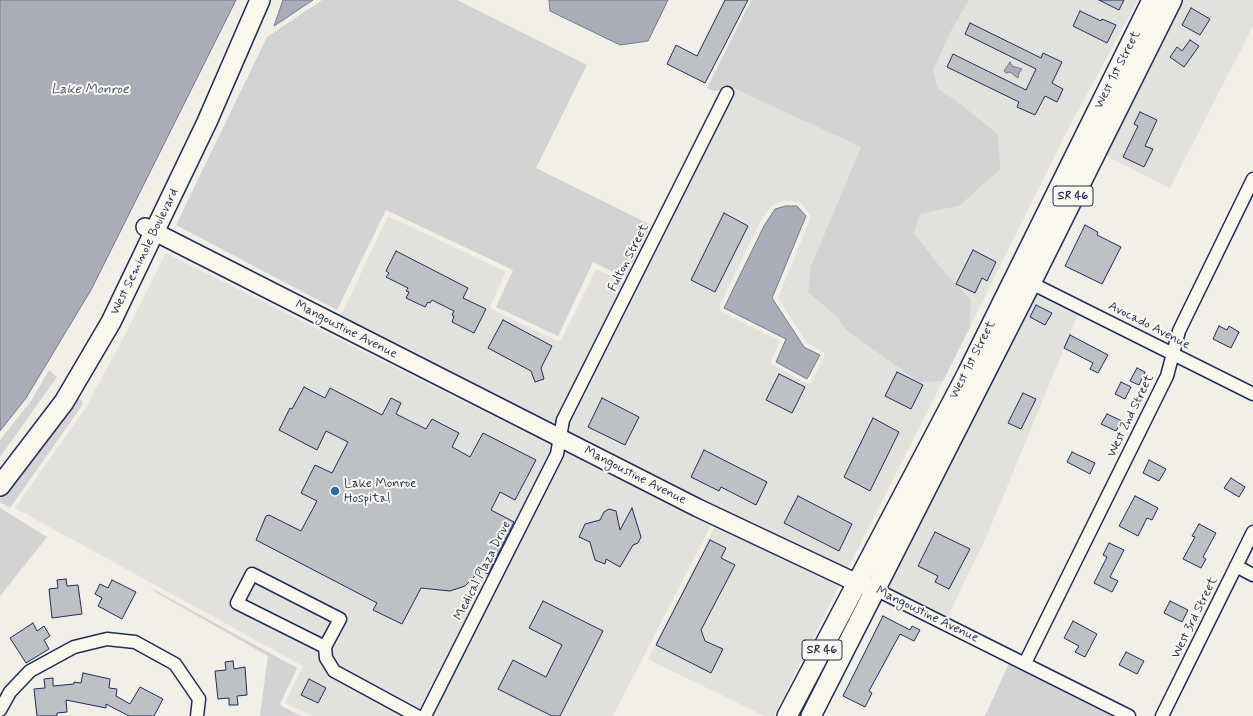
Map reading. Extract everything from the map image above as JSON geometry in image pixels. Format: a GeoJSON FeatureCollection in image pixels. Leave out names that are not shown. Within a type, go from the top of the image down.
{"type":"FeatureCollection","features":[{"type":"Feature","properties":{"kind":"main road","name":"West Seminole Boulevard"},"geometry":{"type":"LineString","coordinates":[[0,486],[42,432],[76,383],[111,322],[218,71],[254,0]]}},
{"type":"Feature","properties":{"kind":"main road","name":"West Seminole Boulevard"},"geometry":{"type":"LineString","coordinates":[[0,467],[46,404],[80,352],[150,230],[234,64],[260,0]]}},
{"type":"Feature","properties":{"kind":"main road","name":"West 1st Street"},"geometry":{"type":"LineString","coordinates":[[787,716],[967,374],[1152,0]]}},
{"type":"Feature","properties":{"kind":"main road","name":"West 1st Street"},"geometry":{"type":"LineString","coordinates":[[811,716],[877,590],[964,413],[1031,283],[1172,0]]}},
{"type":"Feature","properties":{"kind":"main road"},"geometry":{"type":"LineString","coordinates":[[1031,283],[1030,263],[1039,244],[1038,231]]}},
{"type":"Feature","properties":{"kind":"street","name":"Fulton Street"},"geometry":{"type":"LineString","coordinates":[[559,437],[563,420],[728,93]]}},
{"type":"Feature","properties":{"kind":"street","name":"West 2nd Street"},"geometry":{"type":"LineString","coordinates":[[1025,663],[1167,376],[1179,331],[1253,178]]}},
{"type":"Feature","properties":{"kind":"street","name":"Mangoustine Avenue"},"geometry":{"type":"LineString","coordinates":[[150,230],[704,511],[857,583],[877,590],[1129,716]]}},
{"type":"Feature","properties":{"kind":"street","name":"Avocado Avenue"},"geometry":{"type":"LineString","coordinates":[[1031,283],[1253,394]]}},
{"type":"Feature","properties":{"kind":"street","name":"Medical Plaza Drive"},"geometry":{"type":"LineString","coordinates":[[426,716],[557,454],[559,437]]}},
{"type":"Feature","properties":{"kind":"street","name":"West 3rd Street"},"geometry":{"type":"LineString","coordinates":[[1162,716],[1253,532]]}},
{"type":"Feature","properties":{"kind":"street"},"geometry":{"type":"LineString","coordinates":[[1236,566],[1253,575]]}},
{"type":"Feature","properties":{"kind":"street"},"geometry":{"type":"LineString","coordinates":[[325,647],[237,603],[252,574],[340,619],[325,647],[326,658],[334,671],[417,716]]}},
{"type":"Feature","properties":{"kind":"street"},"geometry":{"type":"LineString","coordinates":[[0,710],[10,692],[30,671],[74,647],[107,639],[134,642],[175,664],[199,699],[197,716]]}},
{"type":"Feature","properties":{"kind":"shaded area"},"geometry":{"type":"Polygon","coordinates":[[[322,0],[457,0],[587,65],[536,168],[651,225],[625,278],[593,262],[558,336],[496,307],[513,270],[386,210],[337,310],[176,225],[267,37],[322,0]]]}},
{"type":"Feature","properties":{"kind":"shaded area"},"geometry":{"type":"Polygon","coordinates":[[[751,0],[969,0],[950,33],[933,71],[938,89],[957,101],[998,134],[1000,169],[959,206],[920,214],[914,233],[942,269],[971,300],[970,327],[943,381],[919,382],[846,330],[838,318],[808,292],[811,266],[861,147],[725,85],[722,90],[714,91],[707,88],[751,0]]]}},
{"type":"Feature","properties":{"kind":"shaded area"},"geometry":{"type":"Polygon","coordinates":[[[969,0],[1138,0],[1066,133],[970,327],[971,300],[942,269],[914,233],[920,214],[959,206],[998,134],[957,101],[938,89],[933,71],[950,33],[969,0]]]}},
{"type":"Feature","properties":{"kind":"shaded area"},"geometry":{"type":"Polygon","coordinates":[[[1179,0],[1253,0],[1253,26],[1170,188],[1103,154],[1179,0]]]}},
{"type":"Feature","properties":{"kind":"shaded area"},"geometry":{"type":"Polygon","coordinates":[[[735,89],[861,147],[811,266],[808,292],[838,318],[846,330],[919,381],[943,381],[846,572],[566,435],[569,422],[735,89]],[[784,201],[771,206],[759,224],[719,307],[722,312],[780,341],[771,360],[771,364],[808,384],[811,382],[824,358],[824,353],[807,343],[778,298],[811,217],[800,202],[784,201]]]}},
{"type":"Feature","properties":{"kind":"shaded area"},"geometry":{"type":"Polygon","coordinates":[[[388,216],[506,272],[491,304],[491,309],[557,341],[562,339],[596,269],[625,282],[557,417],[554,429],[336,315],[342,313],[388,216]]]}},
{"type":"Feature","properties":{"kind":"shaded area","name":"Lake Monroe Hospital"},"geometry":{"type":"Polygon","coordinates":[[[166,253],[711,525],[613,716],[313,716],[285,703],[303,666],[15,508],[85,409],[126,333],[166,253]]]}},
{"type":"Feature","properties":{"kind":"shaded area"},"geometry":{"type":"Polygon","coordinates":[[[1034,290],[1079,312],[988,533],[947,618],[886,588],[1034,290]]]}},
{"type":"Feature","properties":{"kind":"shaded area"},"geometry":{"type":"Polygon","coordinates":[[[49,370],[57,377],[0,457],[0,440],[31,401],[49,370]]]}},
{"type":"Feature","properties":{"kind":"shaded area"},"geometry":{"type":"Polygon","coordinates":[[[76,395],[83,402],[81,407],[10,508],[0,502],[0,495],[76,395]]]}},
{"type":"Feature","properties":{"kind":"shaded area"},"geometry":{"type":"Polygon","coordinates":[[[0,508],[47,537],[0,596],[0,508]]]}},
{"type":"Feature","properties":{"kind":"shaded area"},"geometry":{"type":"Polygon","coordinates":[[[716,524],[841,582],[774,716],[764,716],[648,659],[716,524]]]}},
{"type":"Feature","properties":{"kind":"shaded area"},"geometry":{"type":"Polygon","coordinates":[[[151,588],[297,668],[280,704],[302,716],[260,716],[268,656],[157,593],[151,588]]]}},
{"type":"Feature","properties":{"kind":"shaded area"},"geometry":{"type":"Polygon","coordinates":[[[1010,661],[1117,716],[985,716],[1010,661]]]}},
{"type":"Feature","properties":{"kind":"water","name":"Lake Monroe"},"geometry":{"type":"Polygon","coordinates":[[[0,0],[236,0],[91,290],[26,398],[0,431],[0,0]]]}},
{"type":"Feature","properties":{"kind":"water"},"geometry":{"type":"Polygon","coordinates":[[[283,0],[313,0],[274,26],[283,0]]]}},
{"type":"Feature","properties":{"kind":"water"},"geometry":{"type":"Polygon","coordinates":[[[549,0],[668,0],[648,41],[620,45],[550,11],[549,0]]]}},
{"type":"Feature","properties":{"kind":"water"},"geometry":{"type":"Polygon","coordinates":[[[1010,62],[1012,66],[1022,69],[1018,78],[1010,72],[1006,73],[1004,71],[1010,62]]]}},
{"type":"Feature","properties":{"kind":"water"},"geometry":{"type":"Polygon","coordinates":[[[786,206],[797,206],[806,216],[772,298],[804,347],[820,355],[807,379],[776,362],[786,339],[724,308],[764,226],[775,209],[786,206]]]}},
{"type":"Feature","properties":{"kind":"building"},"geometry":{"type":"Polygon","coordinates":[[[725,0],[748,0],[705,83],[667,64],[676,45],[697,56],[725,0]]]}},
{"type":"Feature","properties":{"kind":"building"},"geometry":{"type":"Polygon","coordinates":[[[1099,0],[1124,0],[1119,10],[1099,0]]]}},
{"type":"Feature","properties":{"kind":"building"},"geometry":{"type":"Polygon","coordinates":[[[1191,8],[1210,19],[1200,35],[1182,25],[1191,8]]]}},
{"type":"Feature","properties":{"kind":"building"},"geometry":{"type":"Polygon","coordinates":[[[1080,11],[1101,21],[1102,19],[1116,25],[1107,43],[1073,26],[1080,11]]]}},
{"type":"Feature","properties":{"kind":"building"},"geometry":{"type":"Polygon","coordinates":[[[970,23],[1041,58],[1043,53],[1062,62],[1052,83],[1063,89],[1057,102],[1045,96],[1035,115],[1017,107],[1019,102],[947,67],[953,54],[1026,90],[1036,69],[965,34],[970,23]]]}},
{"type":"Feature","properties":{"kind":"building"},"geometry":{"type":"Polygon","coordinates":[[[1190,40],[1199,46],[1184,67],[1170,57],[1177,47],[1182,51],[1190,40]]]}},
{"type":"Feature","properties":{"kind":"building"},"geometry":{"type":"Polygon","coordinates":[[[1140,112],[1157,120],[1145,146],[1153,149],[1144,167],[1123,157],[1138,126],[1134,124],[1140,112]]]}},
{"type":"Feature","properties":{"kind":"building"},"geometry":{"type":"Polygon","coordinates":[[[724,213],[748,226],[715,292],[691,280],[724,213]]]}},
{"type":"Feature","properties":{"kind":"building"},"geometry":{"type":"Polygon","coordinates":[[[1085,225],[1098,232],[1097,235],[1121,247],[1102,284],[1065,266],[1085,225]]]}},
{"type":"Feature","properties":{"kind":"building"},"geometry":{"type":"Polygon","coordinates":[[[973,250],[996,262],[987,281],[982,278],[975,293],[956,284],[973,250]]]}},
{"type":"Feature","properties":{"kind":"building"},"geometry":{"type":"Polygon","coordinates":[[[396,251],[468,288],[463,298],[486,309],[474,333],[452,322],[454,316],[452,315],[454,311],[432,300],[430,303],[428,302],[425,307],[406,298],[409,292],[406,291],[408,288],[386,277],[389,273],[386,271],[396,251]]]}},
{"type":"Feature","properties":{"kind":"building"},"geometry":{"type":"Polygon","coordinates":[[[1036,305],[1052,313],[1045,325],[1030,317],[1036,305]]]}},
{"type":"Feature","properties":{"kind":"building"},"geometry":{"type":"Polygon","coordinates":[[[503,320],[552,346],[541,368],[544,379],[535,382],[531,371],[488,348],[503,320]]]}},
{"type":"Feature","properties":{"kind":"building"},"geometry":{"type":"Polygon","coordinates":[[[1219,326],[1227,330],[1229,326],[1239,332],[1231,348],[1213,339],[1219,326]]]}},
{"type":"Feature","properties":{"kind":"building"},"geometry":{"type":"Polygon","coordinates":[[[1070,335],[1108,355],[1098,373],[1090,369],[1093,363],[1064,348],[1070,335]]]}},
{"type":"Feature","properties":{"kind":"building"},"geometry":{"type":"Polygon","coordinates":[[[1137,368],[1145,372],[1139,385],[1130,381],[1137,368]]]}},
{"type":"Feature","properties":{"kind":"building"},"geometry":{"type":"Polygon","coordinates":[[[897,372],[923,385],[911,409],[885,396],[897,372]]]}},
{"type":"Feature","properties":{"kind":"building"},"geometry":{"type":"Polygon","coordinates":[[[779,374],[805,387],[792,413],[766,400],[779,374]]]}},
{"type":"Feature","properties":{"kind":"building"},"geometry":{"type":"Polygon","coordinates":[[[1121,382],[1131,387],[1125,399],[1115,394],[1121,382]]]}},
{"type":"Feature","properties":{"kind":"building","name":"Lake Monroe Hospital"},"geometry":{"type":"Polygon","coordinates":[[[304,387],[325,398],[330,388],[382,415],[391,398],[401,403],[396,414],[426,429],[432,419],[459,433],[452,447],[470,457],[483,433],[536,460],[515,500],[500,492],[491,510],[514,522],[488,574],[481,570],[465,586],[450,591],[421,588],[402,624],[373,610],[377,603],[256,540],[266,516],[269,515],[301,531],[317,501],[301,493],[315,465],[332,473],[348,442],[326,431],[317,450],[279,430],[290,408],[292,409],[304,387]]]}},
{"type":"Feature","properties":{"kind":"building"},"geometry":{"type":"Polygon","coordinates":[[[1023,393],[1036,399],[1021,429],[1008,423],[1023,393]]]}},
{"type":"Feature","properties":{"kind":"building"},"geometry":{"type":"Polygon","coordinates":[[[602,398],[639,417],[625,445],[588,427],[602,398]]]}},
{"type":"Feature","properties":{"kind":"building"},"geometry":{"type":"Polygon","coordinates":[[[1107,414],[1122,421],[1116,431],[1101,424],[1107,414]]]}},
{"type":"Feature","properties":{"kind":"building"},"geometry":{"type":"Polygon","coordinates":[[[873,418],[899,432],[870,491],[844,477],[873,418]]]}},
{"type":"Feature","properties":{"kind":"building"},"geometry":{"type":"Polygon","coordinates":[[[704,450],[767,482],[756,505],[721,487],[719,491],[691,477],[704,450]]]}},
{"type":"Feature","properties":{"kind":"building"},"geometry":{"type":"Polygon","coordinates":[[[1072,452],[1095,463],[1090,474],[1067,462],[1072,452]]]}},
{"type":"Feature","properties":{"kind":"building"},"geometry":{"type":"Polygon","coordinates":[[[1149,460],[1166,469],[1159,481],[1143,473],[1149,460]]]}},
{"type":"Feature","properties":{"kind":"building"},"geometry":{"type":"Polygon","coordinates":[[[1231,478],[1245,487],[1239,497],[1224,488],[1231,478]]]}},
{"type":"Feature","properties":{"kind":"building"},"geometry":{"type":"Polygon","coordinates":[[[798,496],[852,524],[839,551],[784,523],[798,496]]]}},
{"type":"Feature","properties":{"kind":"building"},"geometry":{"type":"Polygon","coordinates":[[[1135,496],[1158,508],[1152,520],[1147,518],[1138,536],[1119,526],[1135,496]]]}},
{"type":"Feature","properties":{"kind":"building"},"geometry":{"type":"Polygon","coordinates":[[[632,508],[641,537],[638,543],[633,545],[620,567],[606,559],[605,564],[595,560],[590,542],[579,537],[585,524],[600,520],[604,512],[609,509],[616,511],[620,530],[632,508]]]}},
{"type":"Feature","properties":{"kind":"building"},"geometry":{"type":"Polygon","coordinates":[[[1199,524],[1216,533],[1203,557],[1206,559],[1201,568],[1183,559],[1195,537],[1192,536],[1199,524]]]}},
{"type":"Feature","properties":{"kind":"building"},"geometry":{"type":"Polygon","coordinates":[[[935,532],[970,549],[949,589],[935,582],[938,576],[918,566],[935,532]]]}},
{"type":"Feature","properties":{"kind":"building"},"geometry":{"type":"Polygon","coordinates":[[[710,540],[726,548],[721,558],[735,565],[701,630],[705,641],[723,649],[711,673],[656,645],[710,540]]]}},
{"type":"Feature","properties":{"kind":"building"},"geometry":{"type":"Polygon","coordinates":[[[1109,543],[1124,550],[1110,577],[1118,581],[1112,592],[1094,583],[1107,557],[1103,555],[1109,543]]]}},
{"type":"Feature","properties":{"kind":"building"},"geometry":{"type":"Polygon","coordinates":[[[66,579],[67,586],[78,585],[82,614],[52,618],[49,589],[58,588],[57,580],[66,579]]]}},
{"type":"Feature","properties":{"kind":"building"},"geometry":{"type":"Polygon","coordinates":[[[112,580],[136,592],[122,619],[98,606],[102,598],[95,594],[100,584],[108,588],[112,580]]]}},
{"type":"Feature","properties":{"kind":"building"},"geometry":{"type":"Polygon","coordinates":[[[543,601],[603,631],[560,716],[552,716],[498,689],[513,660],[546,677],[562,645],[529,628],[543,601]]]}},
{"type":"Feature","properties":{"kind":"building"},"geometry":{"type":"Polygon","coordinates":[[[1170,601],[1188,610],[1182,622],[1164,613],[1170,601]]]}},
{"type":"Feature","properties":{"kind":"building"},"geometry":{"type":"Polygon","coordinates":[[[883,616],[910,630],[912,626],[920,630],[914,641],[900,634],[869,691],[872,693],[865,707],[843,696],[883,616]]]}},
{"type":"Feature","properties":{"kind":"building"},"geometry":{"type":"Polygon","coordinates":[[[1073,621],[1097,634],[1085,657],[1075,652],[1079,646],[1064,638],[1073,621]]]}},
{"type":"Feature","properties":{"kind":"building"},"geometry":{"type":"Polygon","coordinates":[[[33,623],[37,631],[44,626],[50,636],[44,640],[49,649],[26,663],[10,638],[33,623]]]}},
{"type":"Feature","properties":{"kind":"building"},"geometry":{"type":"Polygon","coordinates":[[[1126,652],[1144,661],[1137,674],[1119,665],[1126,652]]]}},
{"type":"Feature","properties":{"kind":"building"},"geometry":{"type":"Polygon","coordinates":[[[233,661],[234,669],[245,667],[247,695],[237,696],[238,705],[229,705],[229,698],[218,699],[215,671],[226,670],[225,662],[233,661]]]}},
{"type":"Feature","properties":{"kind":"building"},"geometry":{"type":"Polygon","coordinates":[[[83,673],[110,679],[109,688],[117,689],[116,696],[130,704],[140,687],[163,699],[154,716],[129,716],[106,704],[106,708],[66,700],[67,712],[57,713],[57,716],[37,716],[34,689],[45,688],[44,679],[53,678],[53,686],[74,684],[74,682],[81,683],[83,673]]]}},
{"type":"Feature","properties":{"kind":"building"},"geometry":{"type":"Polygon","coordinates":[[[309,679],[326,688],[318,703],[301,695],[309,679]]]}},
{"type":"Feature","properties":{"kind":"place","name":"Lake Monroe Hospital"},"geometry":{"type":"Point","coordinates":[335,491]}}]}
